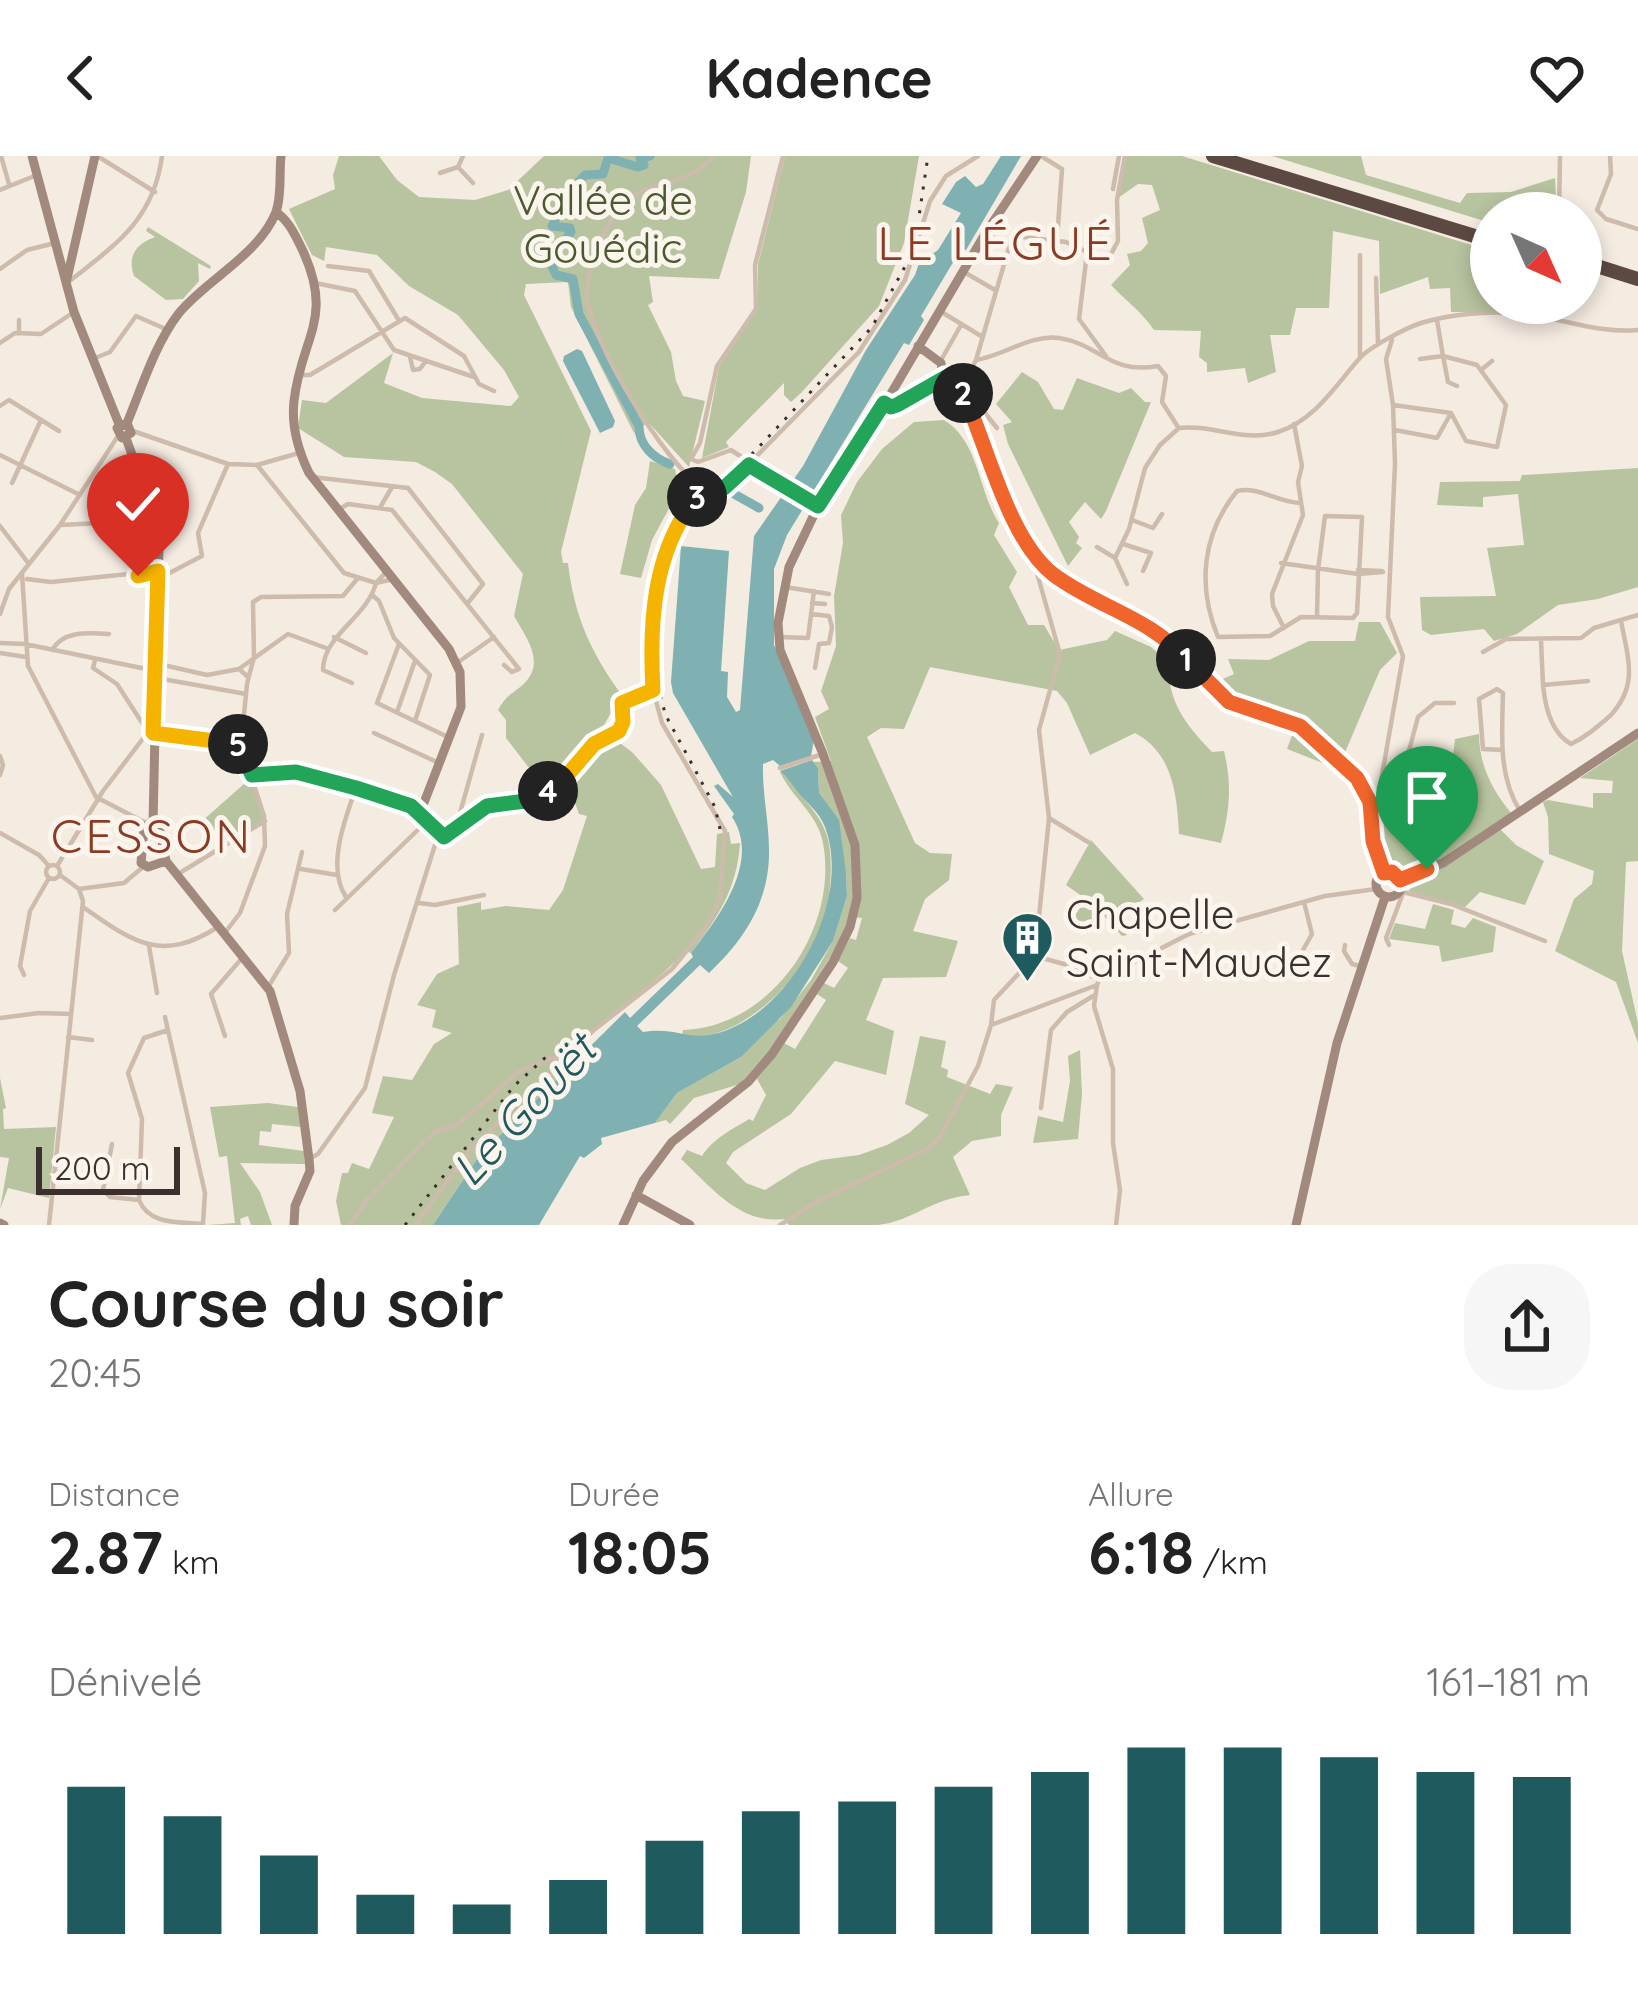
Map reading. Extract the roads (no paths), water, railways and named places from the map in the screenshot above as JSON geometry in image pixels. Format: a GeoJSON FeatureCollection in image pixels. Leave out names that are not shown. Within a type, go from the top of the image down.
{"type":"FeatureCollection","features":[{"type":"Feature","properties":{"kind":"highway"},"geometry":{"type":"LineString","coordinates":[[1213,156],[1470,231]]}},
{"type":"Feature","properties":{"kind":"highway"},"geometry":{"type":"LineString","coordinates":[[1238,156],[1271,170]]}},
{"type":"Feature","properties":{"kind":"highway"},"geometry":{"type":"LineString","coordinates":[[1602,271],[1638,282]]}},
{"type":"Feature","properties":{"kind":"street"},"geometry":{"type":"LineString","coordinates":[[2,156],[10,184]]}},
{"type":"Feature","properties":{"kind":"street"},"geometry":{"type":"LineString","coordinates":[[32,156],[74,312],[124,430],[156,532],[156,671],[149,822],[139,857],[143,867]]}},
{"type":"Feature","properties":{"kind":"street"},"geometry":{"type":"LineString","coordinates":[[65,266],[74,251],[96,156],[155,192]]}},
{"type":"Feature","properties":{"kind":"street"},"geometry":{"type":"LineString","coordinates":[[66,284],[142,217],[155,192],[162,156]]}},
{"type":"Feature","properties":{"kind":"street"},"geometry":{"type":"LineString","coordinates":[[0,614],[9,589],[24,576],[124,430],[181,311],[266,228],[276,212],[281,156]]}},
{"type":"Feature","properties":{"kind":"street"},"geometry":{"type":"LineString","coordinates":[[440,173],[458,167],[463,156]]}},
{"type":"Feature","properties":{"kind":"street"},"geometry":{"type":"LineString","coordinates":[[670,540],[701,486],[678,466],[632,397],[593,320],[586,290],[600,248],[625,203],[687,178],[713,156]]}},
{"type":"Feature","properties":{"kind":"street"},"geometry":{"type":"LineString","coordinates":[[783,156],[755,265],[755,309],[717,366],[692,460],[698,462],[725,450],[814,503]]}},
{"type":"Feature","properties":{"kind":"street"},"geometry":{"type":"LineString","coordinates":[[685,490],[698,495],[724,488],[859,352],[905,280],[930,201],[946,176],[978,156]]}},
{"type":"Feature","properties":{"kind":"street"},"geometry":{"type":"LineString","coordinates":[[623,1225],[650,1170],[679,1134],[761,1068],[843,944],[854,913],[857,859],[783,661],[779,637],[794,550],[814,503],[887,405],[986,234],[1039,156],[1062,169],[1056,241]]}},
{"type":"Feature","properties":{"kind":"street"},"geometry":{"type":"LineString","coordinates":[[1113,189],[1122,156]]}},
{"type":"Feature","properties":{"kind":"street"},"geometry":{"type":"LineString","coordinates":[[961,388],[976,360],[1014,236],[1056,241],[1102,259],[1110,256],[1118,241],[1122,156]]}},
{"type":"Feature","properties":{"kind":"street"},"geometry":{"type":"LineString","coordinates":[[1559,192],[1560,156]]}},
{"type":"Feature","properties":{"kind":"street"},"geometry":{"type":"LineString","coordinates":[[1610,156],[1611,174],[1597,210],[1606,220],[1638,229]]}},
{"type":"Feature","properties":{"kind":"street"},"geometry":{"type":"LineString","coordinates":[[458,167],[473,183]]}},
{"type":"Feature","properties":{"kind":"street"},"geometry":{"type":"LineString","coordinates":[[0,190],[37,175]]}},
{"type":"Feature","properties":{"kind":"street"},"geometry":{"type":"LineString","coordinates":[[276,212],[293,231],[315,283],[317,319],[293,405],[299,453],[312,477],[457,663],[462,699],[424,820],[335,910]]}},
{"type":"Feature","properties":{"kind":"street"},"geometry":{"type":"LineString","coordinates":[[266,228],[277,225],[293,231]]}},
{"type":"Feature","properties":{"kind":"street"},"geometry":{"type":"LineString","coordinates":[[986,234],[1010,244]]}},
{"type":"Feature","properties":{"kind":"street"},"geometry":{"type":"LineString","coordinates":[[0,269],[27,250],[55,243]]}},
{"type":"Feature","properties":{"kind":"street"},"geometry":{"type":"LineString","coordinates":[[1087,253],[1078,319],[1110,361]]}},
{"type":"Feature","properties":{"kind":"street"},"geometry":{"type":"LineString","coordinates":[[1360,255],[1360,357]]}},
{"type":"Feature","properties":{"kind":"street"},"geometry":{"type":"LineString","coordinates":[[65,266],[89,264]]}},
{"type":"Feature","properties":{"kind":"street"},"geometry":{"type":"LineString","coordinates":[[328,266],[369,272],[398,319]]}},
{"type":"Feature","properties":{"kind":"street"},"geometry":{"type":"LineString","coordinates":[[964,272],[994,290]]}},
{"type":"Feature","properties":{"kind":"street"},"geometry":{"type":"LineString","coordinates":[[1375,347],[1376,278]]}},
{"type":"Feature","properties":{"kind":"street"},"geometry":{"type":"LineString","coordinates":[[315,283],[352,288],[394,350],[410,357],[416,371],[425,362],[473,377]]}},
{"type":"Feature","properties":{"kind":"street"},"geometry":{"type":"LineString","coordinates":[[940,311],[981,336]]}},
{"type":"Feature","properties":{"kind":"street"},"geometry":{"type":"LineString","coordinates":[[0,343],[19,334],[41,334],[74,312]]}},
{"type":"Feature","properties":{"kind":"street"},"geometry":{"type":"LineString","coordinates":[[92,359],[110,352],[136,316],[168,330]]}},
{"type":"Feature","properties":{"kind":"street"},"geometry":{"type":"LineString","coordinates":[[1115,558],[1132,520],[1145,468],[1179,428],[1243,436],[1276,433],[1330,397],[1360,357],[1403,330],[1470,317]]}},
{"type":"Feature","properties":{"kind":"street"},"geometry":{"type":"LineString","coordinates":[[301,375],[310,375],[398,319],[410,321],[464,356],[482,388],[494,392]]}},
{"type":"Feature","properties":{"kind":"street"},"geometry":{"type":"LineString","coordinates":[[19,320],[19,334]]}},
{"type":"Feature","properties":{"kind":"street"},"geometry":{"type":"LineString","coordinates":[[1437,320],[1448,382],[1457,386]]}},
{"type":"Feature","properties":{"kind":"street"},"geometry":{"type":"LineString","coordinates":[[887,405],[942,372],[961,324]]}},
{"type":"Feature","properties":{"kind":"street"},"geometry":{"type":"LineString","coordinates":[[1572,324],[1612,332],[1638,330]]}},
{"type":"Feature","properties":{"kind":"street"},"geometry":{"type":"LineString","coordinates":[[976,360],[1048,337],[1066,338],[1132,371],[1158,366],[1165,370],[1162,402],[1179,428]]}},
{"type":"Feature","properties":{"kind":"street"},"geometry":{"type":"LineString","coordinates":[[1370,802],[1379,792],[1402,656],[1388,617],[1385,572],[1395,430],[1388,355],[1392,340]]}},
{"type":"Feature","properties":{"kind":"street"},"geometry":{"type":"LineString","coordinates":[[918,346],[961,388],[1014,517],[1056,576],[1161,633],[1229,702],[1300,726],[1364,790],[1384,873]]}},
{"type":"Feature","properties":{"kind":"street"},"geometry":{"type":"LineString","coordinates":[[1375,347],[1388,355]]}},
{"type":"Feature","properties":{"kind":"street"},"geometry":{"type":"LineString","coordinates":[[1420,359],[1443,356],[1477,365],[1506,405],[1497,447],[1466,441],[1451,413]]}},
{"type":"Feature","properties":{"kind":"street"},"geometry":{"type":"LineString","coordinates":[[306,360],[322,366]]}},
{"type":"Feature","properties":{"kind":"street"},"geometry":{"type":"LineString","coordinates":[[1480,370],[1492,361]]}},
{"type":"Feature","properties":{"kind":"street"},"geometry":{"type":"LineString","coordinates":[[1,404],[9,400],[58,431]]}},
{"type":"Feature","properties":{"kind":"street"},"geometry":{"type":"LineString","coordinates":[[968,403],[997,428]]}},
{"type":"Feature","properties":{"kind":"street"},"geometry":{"type":"LineString","coordinates":[[1393,405],[1451,413]]}},
{"type":"Feature","properties":{"kind":"street"},"geometry":{"type":"LineString","coordinates":[[1395,430],[1437,438],[1451,413]]}},
{"type":"Feature","properties":{"kind":"street"},"geometry":{"type":"LineString","coordinates":[[12,483],[41,420]]}},
{"type":"Feature","properties":{"kind":"street"},"geometry":{"type":"LineString","coordinates":[[1284,628],[1272,593],[1302,521],[1298,482],[1302,466],[1294,424]]}},
{"type":"Feature","properties":{"kind":"street"},"geometry":{"type":"LineString","coordinates":[[124,430],[228,464],[257,465],[299,453]]}},
{"type":"Feature","properties":{"kind":"street"},"geometry":{"type":"LineString","coordinates":[[0,455],[80,494]]}},
{"type":"Feature","properties":{"kind":"street"},"geometry":{"type":"LineString","coordinates":[[24,576],[51,582],[158,575],[202,556],[198,533],[228,464]]}},
{"type":"Feature","properties":{"kind":"street"},"geometry":{"type":"LineString","coordinates":[[257,465],[336,564],[356,579],[376,583],[390,575]]}},
{"type":"Feature","properties":{"kind":"street"},"geometry":{"type":"LineString","coordinates":[[678,466],[685,490]]}},
{"type":"Feature","properties":{"kind":"street"},"geometry":{"type":"LineString","coordinates":[[312,477],[411,490],[483,584],[467,604]]}},
{"type":"Feature","properties":{"kind":"street"},"geometry":{"type":"LineString","coordinates":[[415,1225],[472,1148],[604,1021],[665,976],[705,928],[720,899],[725,831],[662,723],[653,690],[654,602],[685,490],[692,481]]}},
{"type":"Feature","properties":{"kind":"street"},"geometry":{"type":"LineString","coordinates":[[382,506],[392,487]]}},
{"type":"Feature","properties":{"kind":"street"},"geometry":{"type":"LineString","coordinates":[[1300,503],[1280,502],[1250,488],[1237,491],[1220,513],[1206,556],[1204,585],[1218,637],[1270,636],[1301,616],[1353,618],[1363,517],[1325,516],[1317,616]]}},
{"type":"Feature","properties":{"kind":"street"},"geometry":{"type":"LineString","coordinates":[[338,510],[348,503],[392,510],[513,659],[517,672],[504,665]]}},
{"type":"Feature","properties":{"kind":"street"},"geometry":{"type":"LineString","coordinates":[[1132,520],[1153,527],[1162,514]]}},
{"type":"Feature","properties":{"kind":"street"},"geometry":{"type":"LineString","coordinates":[[60,525],[101,524]]}},
{"type":"Feature","properties":{"kind":"street"},"geometry":{"type":"LineString","coordinates":[[0,526],[29,565]]}},
{"type":"Feature","properties":{"kind":"street"},"geometry":{"type":"LineString","coordinates":[[780,1225],[820,1200],[923,1151],[946,1129],[992,1025],[994,1000],[1035,956],[1049,818],[1039,730],[1059,665],[1054,626],[1028,542]]}},
{"type":"Feature","properties":{"kind":"street"},"geometry":{"type":"LineString","coordinates":[[1124,544],[1151,553],[1144,571]]}},
{"type":"Feature","properties":{"kind":"street"},"geometry":{"type":"LineString","coordinates":[[1097,547],[1115,558],[1127,584]]}},
{"type":"Feature","properties":{"kind":"street"},"geometry":{"type":"LineString","coordinates":[[1281,563],[1318,570],[1385,572]]}},
{"type":"Feature","properties":{"kind":"street"},"geometry":{"type":"LineString","coordinates":[[24,576],[26,657],[98,800],[149,822],[160,832],[166,861],[268,987],[300,1091],[309,1159],[310,1171],[295,1206],[294,1225]]}},
{"type":"Feature","properties":{"kind":"street"},"geometry":{"type":"LineString","coordinates":[[82,907],[120,934],[148,946],[182,943],[221,930],[240,914],[266,845],[265,821],[241,745],[254,657],[255,599],[343,596],[356,579]]}},
{"type":"Feature","properties":{"kind":"street"},"geometry":{"type":"LineString","coordinates":[[352,683],[321,668],[334,638],[359,616],[376,583]]}},
{"type":"Feature","properties":{"kind":"street"},"geometry":{"type":"LineString","coordinates":[[785,587],[830,594]]}},
{"type":"Feature","properties":{"kind":"street"},"geometry":{"type":"LineString","coordinates":[[779,637],[808,638],[814,591]]}},
{"type":"Feature","properties":{"kind":"street"},"geometry":{"type":"LineString","coordinates":[[372,596],[378,598],[399,644],[429,671],[415,721]]}},
{"type":"Feature","properties":{"kind":"street"},"geometry":{"type":"LineString","coordinates":[[812,603],[825,604]]}},
{"type":"Feature","properties":{"kind":"street"},"geometry":{"type":"LineString","coordinates":[[811,614],[829,616],[832,627],[829,643],[819,644],[815,668]]}},
{"type":"Feature","properties":{"kind":"street"},"geometry":{"type":"LineString","coordinates":[[1483,652],[1506,639],[1581,638],[1594,628],[1638,615]]}},
{"type":"Feature","properties":{"kind":"street"},"geometry":{"type":"LineString","coordinates":[[1540,641],[1547,710],[1563,740],[1571,744],[1593,732],[1628,700],[1632,688],[1621,621]]}},
{"type":"Feature","properties":{"kind":"street"},"geometry":{"type":"LineString","coordinates":[[0,643],[156,671],[218,676],[239,669],[292,633],[328,649]]}},
{"type":"Feature","properties":{"kind":"street"},"geometry":{"type":"LineString","coordinates":[[52,650],[73,634],[109,634]]}},
{"type":"Feature","properties":{"kind":"street"},"geometry":{"type":"LineString","coordinates":[[457,663],[494,637]]}},
{"type":"Feature","properties":{"kind":"street"},"geometry":{"type":"LineString","coordinates":[[334,638],[366,653]]}},
{"type":"Feature","properties":{"kind":"street"},"geometry":{"type":"LineString","coordinates":[[399,644],[377,704],[450,738]]}},
{"type":"Feature","properties":{"kind":"street"},"geometry":{"type":"LineString","coordinates":[[0,653],[26,657]]}},
{"type":"Feature","properties":{"kind":"street"},"geometry":{"type":"LineString","coordinates":[[95,659],[93,668],[117,684],[150,732],[241,745]]}},
{"type":"Feature","properties":{"kind":"street"},"geometry":{"type":"LineString","coordinates":[[397,712],[416,659]]}},
{"type":"Feature","properties":{"kind":"street"},"geometry":{"type":"LineString","coordinates":[[239,669],[248,677]]}},
{"type":"Feature","properties":{"kind":"street"},"geometry":{"type":"LineString","coordinates":[[156,671],[194,686],[246,694]]}},
{"type":"Feature","properties":{"kind":"street"},"geometry":{"type":"LineString","coordinates":[[194,686],[197,674]]}},
{"type":"Feature","properties":{"kind":"street"},"geometry":{"type":"LineString","coordinates":[[1543,685],[1588,681]]}},
{"type":"Feature","properties":{"kind":"street"},"geometry":{"type":"LineString","coordinates":[[1502,750],[1483,749],[1479,699],[1497,688],[1503,693],[1507,790],[1520,811]]}},
{"type":"Feature","properties":{"kind":"street"},"geometry":{"type":"LineString","coordinates":[[309,1159],[318,1154],[365,1088],[437,842],[487,806],[526,801],[557,785],[594,744],[619,731],[623,722],[620,706],[653,690]]}},
{"type":"Feature","properties":{"kind":"street"},"geometry":{"type":"LineString","coordinates":[[1364,790],[1379,792],[1391,801],[1412,787],[1418,779],[1407,758],[1418,716],[1435,703],[1454,703]]}},
{"type":"Feature","properties":{"kind":"street"},"geometry":{"type":"LineString","coordinates":[[24,975],[20,966],[30,913],[53,866],[150,732]]}},
{"type":"Feature","properties":{"kind":"street"},"geometry":{"type":"LineString","coordinates":[[374,733],[441,764]]}},
{"type":"Feature","properties":{"kind":"street"},"geometry":{"type":"LineString","coordinates":[[992,1025],[1098,982],[1190,934],[1304,902],[1401,888],[1638,733]]}},
{"type":"Feature","properties":{"kind":"street"},"geometry":{"type":"LineString","coordinates":[[456,827],[482,735]]}},
{"type":"Feature","properties":{"kind":"street"},"geometry":{"type":"LineString","coordinates":[[0,756],[0,775]]}},
{"type":"Feature","properties":{"kind":"street"},"geometry":{"type":"LineString","coordinates":[[780,768],[817,756]]}},
{"type":"Feature","properties":{"kind":"street"},"geometry":{"type":"LineString","coordinates":[[252,775],[296,772],[356,788],[424,820],[444,837]]}},
{"type":"Feature","properties":{"kind":"street"},"geometry":{"type":"LineString","coordinates":[[346,896],[337,874],[345,820],[356,788]]}},
{"type":"Feature","properties":{"kind":"street"},"geometry":{"type":"LineString","coordinates":[[1049,818],[1088,842]]}},
{"type":"Feature","properties":{"kind":"street"},"geometry":{"type":"LineString","coordinates":[[424,820],[437,842]]}},
{"type":"Feature","properties":{"kind":"street"},"geometry":{"type":"LineString","coordinates":[[177,874],[265,821]]}},
{"type":"Feature","properties":{"kind":"street"},"geometry":{"type":"LineString","coordinates":[[0,832],[39,855],[79,889],[124,883],[143,867],[166,861]]}},
{"type":"Feature","properties":{"kind":"street"},"geometry":{"type":"LineString","coordinates":[[268,987],[289,952],[287,914],[302,852]]}},
{"type":"Feature","properties":{"kind":"street"},"geometry":{"type":"LineString","coordinates":[[298,868],[337,874]]}},
{"type":"Feature","properties":{"kind":"street"},"geometry":{"type":"LineString","coordinates":[[1296,1225],[1337,1043],[1364,967],[1381,893],[1376,880],[1392,872],[1401,888],[1545,941]]}},
{"type":"Feature","properties":{"kind":"street"},"geometry":{"type":"LineString","coordinates":[[49,878],[60,875]]}},
{"type":"Feature","properties":{"kind":"street"},"geometry":{"type":"LineString","coordinates":[[1389,946],[1386,938],[1401,888]]}},
{"type":"Feature","properties":{"kind":"street"},"geometry":{"type":"LineString","coordinates":[[49,1225],[82,907],[79,889]]}},
{"type":"Feature","properties":{"kind":"street"},"geometry":{"type":"LineString","coordinates":[[417,903],[484,895]]}},
{"type":"Feature","properties":{"kind":"street"},"geometry":{"type":"LineString","coordinates":[[1304,902],[1312,934],[1304,950]]}},
{"type":"Feature","properties":{"kind":"street"},"geometry":{"type":"LineString","coordinates":[[1345,945],[1343,950],[1352,964],[1364,967]]}},
{"type":"Feature","properties":{"kind":"street"},"geometry":{"type":"LineString","coordinates":[[148,946],[157,993]]}},
{"type":"Feature","properties":{"kind":"street"},"geometry":{"type":"LineString","coordinates":[[1035,956],[1071,966],[1098,982]]}},
{"type":"Feature","properties":{"kind":"street"},"geometry":{"type":"LineString","coordinates":[[226,1036],[212,989],[243,957]]}},
{"type":"Feature","properties":{"kind":"street"},"geometry":{"type":"LineString","coordinates":[[1098,982],[1093,996],[1113,1069],[1116,1225]]}},
{"type":"Feature","properties":{"kind":"street"},"geometry":{"type":"LineString","coordinates":[[1041,1108],[1051,1030],[1056,1021],[1093,996]]}},
{"type":"Feature","properties":{"kind":"street"},"geometry":{"type":"LineString","coordinates":[[0,1018],[39,1012],[71,1014]]}},
{"type":"Feature","properties":{"kind":"street"},"geometry":{"type":"LineString","coordinates":[[165,1017],[168,1030],[205,1192],[203,1225],[157,1220],[144,1212],[139,1200],[142,1119],[129,1065],[143,1038],[168,1030]]}},
{"type":"Feature","properties":{"kind":"street"},"geometry":{"type":"LineString","coordinates":[[68,1037],[92,1040]]}},
{"type":"Feature","properties":{"kind":"street"},"geometry":{"type":"LineString","coordinates":[[350,1225],[366,1201],[437,1131],[456,1126],[520,1071],[572,1054]]}},
{"type":"Feature","properties":{"kind":"street"},"geometry":{"type":"LineString","coordinates":[[548,1059],[559,1066]]}},
{"type":"Feature","properties":{"kind":"street"},"geometry":{"type":"LineString","coordinates":[[112,1144],[104,1190],[110,1197],[139,1200]]}},
{"type":"Feature","properties":{"kind":"street"},"geometry":{"type":"LineString","coordinates":[[636,1196],[690,1225]]}},
{"type":"Feature","properties":{"kind":"water"},"geometry":{"type":"Polygon","coordinates":[[[1001,156],[1021,156],[921,316],[924,320],[909,345],[904,343],[787,535],[774,569],[774,645],[814,740],[811,756],[780,766],[773,760],[763,764],[769,850],[759,903],[743,934],[721,961],[709,973],[700,965],[637,1026],[643,1032],[699,1036],[724,1031],[762,1009],[801,965],[825,910],[831,853],[820,817],[780,771],[812,760],[818,768],[819,793],[839,820],[846,873],[847,896],[833,941],[791,1007],[741,1057],[677,1093],[655,1123],[601,1138],[602,1144],[584,1158],[580,1156],[539,1225],[433,1225],[479,1156],[625,1012],[630,1018],[693,957],[691,953],[723,907],[742,852],[734,814],[714,786],[718,784],[733,797],[671,682],[681,546],[729,551],[721,671],[728,672],[727,697],[736,712],[740,710],[754,536],[803,466],[866,350],[915,275],[923,252],[931,255],[938,250],[961,213],[942,204],[956,182],[965,176],[976,187],[983,184],[1001,156]]]}},
{"type":"Feature","properties":{"kind":"water"},"geometry":{"type":"Polygon","coordinates":[[[577,349],[615,421],[600,433],[563,361],[577,349]]]}},
{"type":"Feature","properties":{"kind":"waterway"},"geometry":{"type":"LineString","coordinates":[[554,271],[542,255],[545,250],[555,252],[571,232],[552,226],[571,190],[585,175],[603,174],[608,158],[638,167],[644,165],[640,158],[650,156]]}},
{"type":"Feature","properties":{"kind":"waterway"},"geometry":{"type":"LineString","coordinates":[[556,275],[573,279],[579,314],[639,426]]}},
{"type":"Feature","properties":{"kind":"waterway"},"geometry":{"type":"LineString","coordinates":[[639,427],[648,450],[670,464]]}},
{"type":"Feature","properties":{"kind":"waterway"},"geometry":{"type":"LineString","coordinates":[[727,490],[759,508]]}},
{"type":"Feature","properties":{"kind":"railway"},"geometry":{"type":"LineString","coordinates":[[720,829],[715,807],[665,714],[657,678],[660,619],[674,545],[707,494],[755,451],[872,327],[914,250],[928,156]]}},
{"type":"Feature","properties":{"kind":"railway"},"geometry":{"type":"LineString","coordinates":[[405,1225],[514,1086],[547,1056]]}},
{"type":"Feature","properties":{"kind":"place","name":"Chapelle Saint-Maudez"},"geometry":{"type":"Point","coordinates":[1027,983]}},
{"type":"Feature","properties":{"kind":"district","name":"LE LÉGUÉ"},"geometry":{"type":"Point","coordinates":[996,242]}},
{"type":"Feature","properties":{"kind":"district","name":"CESSON"},"geometry":{"type":"Point","coordinates":[152,835]}},
{"type":"Feature","properties":{"kind":"park label","name":"Vallée de Gouédic"},"geometry":{"type":"Point","coordinates":[603,223]}},
{"type":"Feature","properties":{"kind":"water label","name":"Le Gouët"},"geometry":{"type":"Point","coordinates":[523,1109]}}]}
